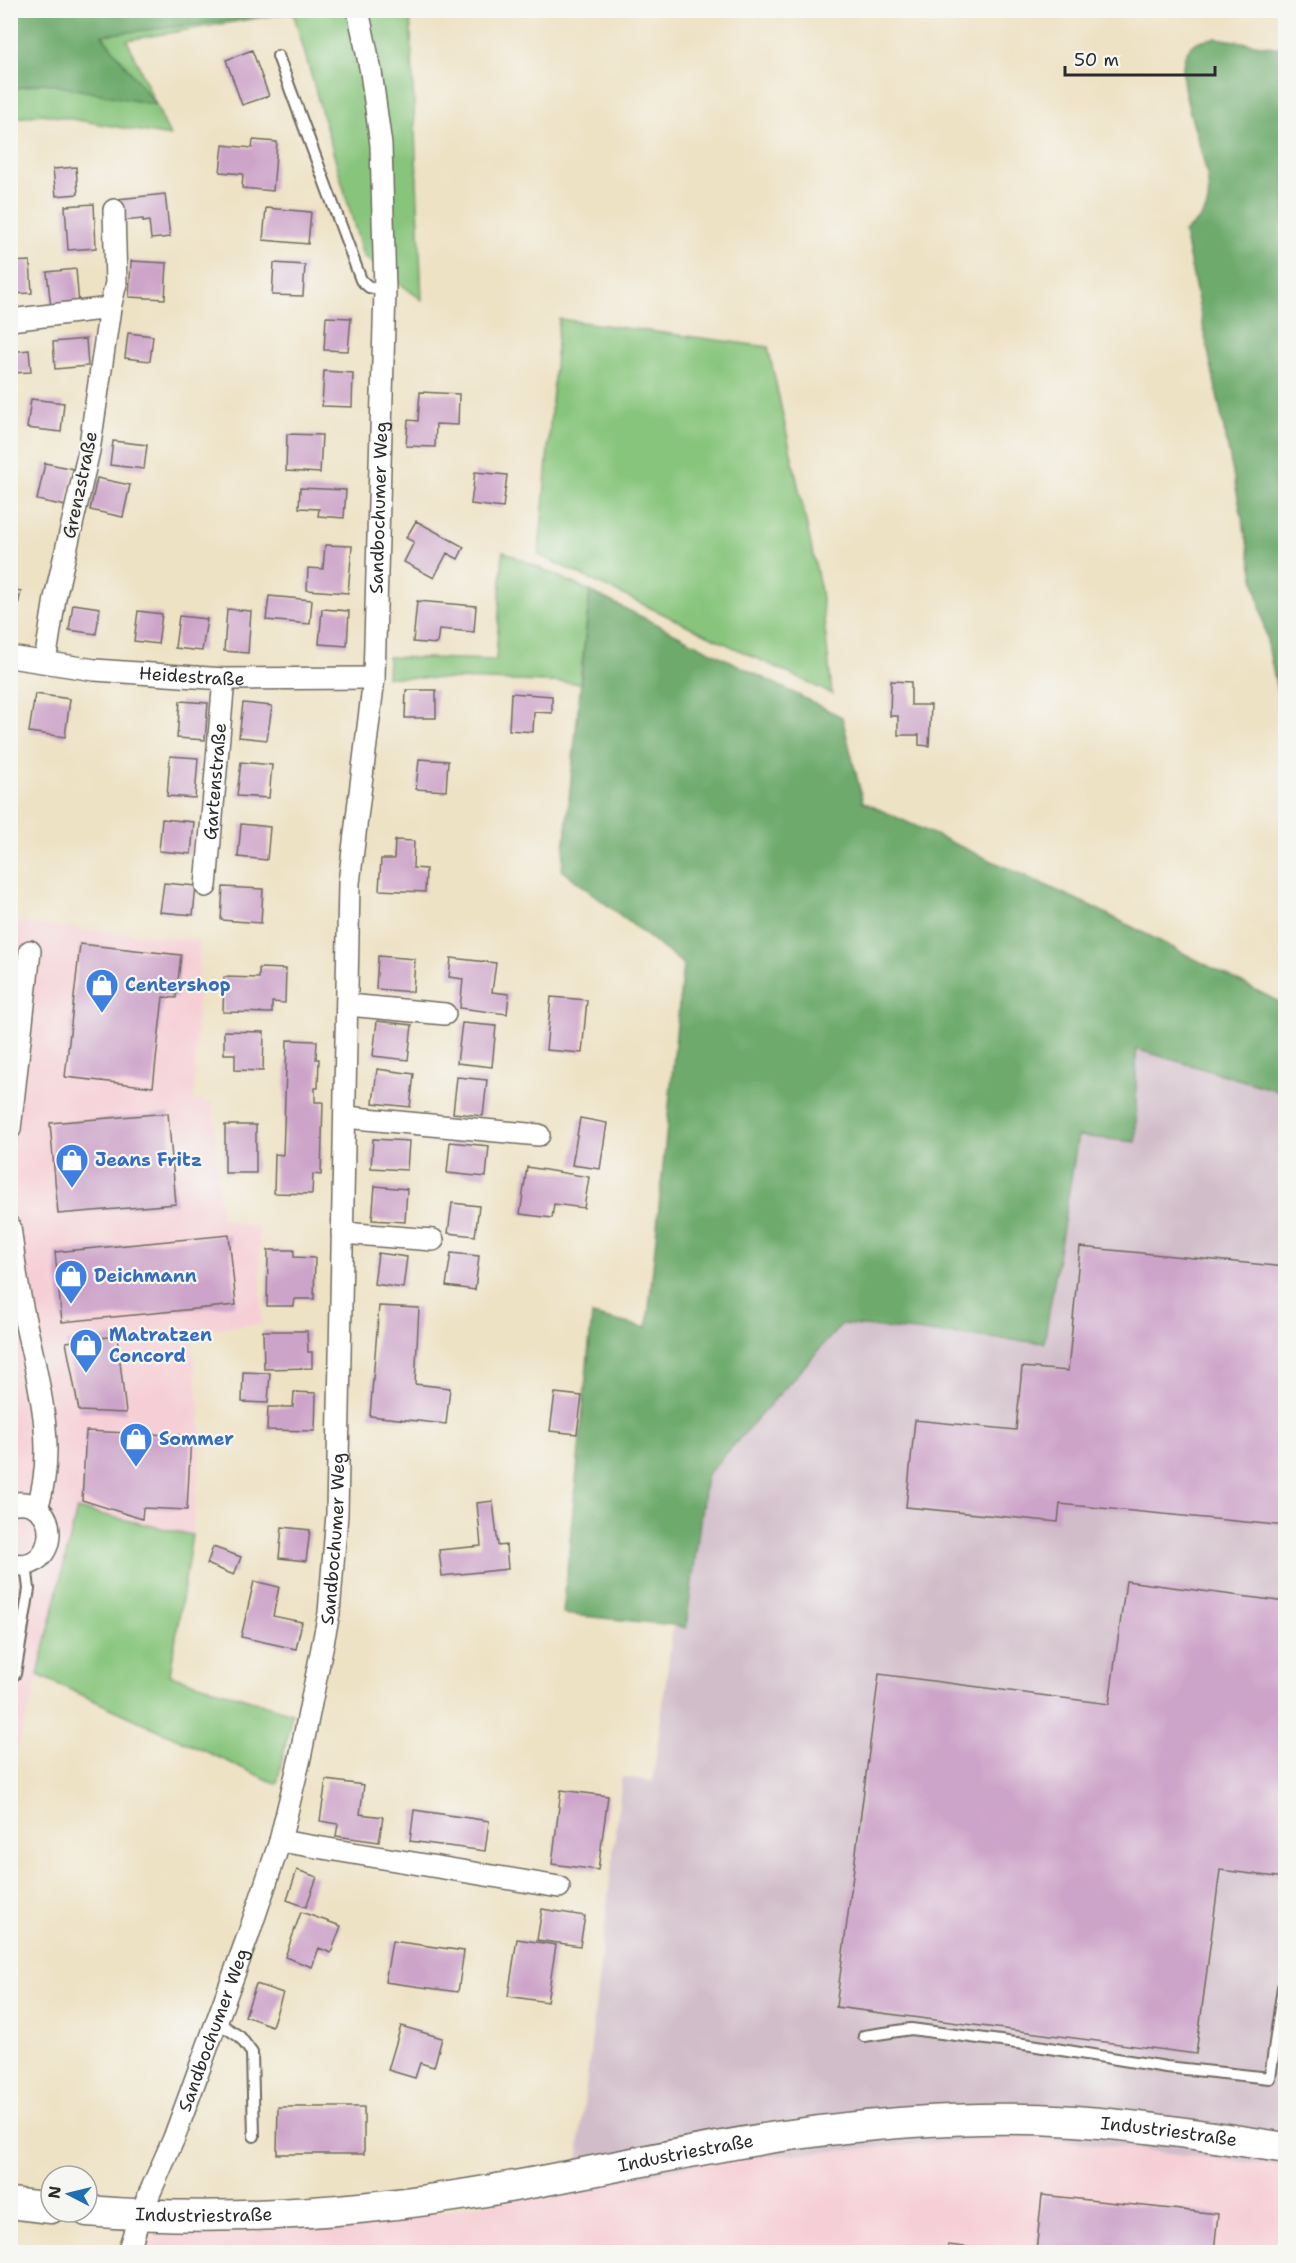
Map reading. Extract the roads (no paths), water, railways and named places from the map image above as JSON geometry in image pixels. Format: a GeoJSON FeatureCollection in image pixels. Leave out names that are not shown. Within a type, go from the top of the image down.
{"type":"FeatureCollection","features":[{"type":"Feature","properties":{"kind":"street","name":"Sandbochumer Weg"},"geometry":{"type":"LineString","coordinates":[[128,2253],[140,2215],[174,2138],[280,1841],[300,1758],[333,1588],[337,1514],[349,883],[374,678],[385,290],[381,145],[358,10]]}},
{"type":"Feature","properties":{"kind":"street","name":"Grenzstraße"},"geometry":{"type":"LineString","coordinates":[[45,662],[55,598],[89,451],[110,308],[116,283],[114,210]]}},
{"type":"Feature","properties":{"kind":"street"},"geometry":{"type":"LineString","coordinates":[[10,320],[110,308]]}},
{"type":"Feature","properties":{"kind":"street","name":"Heidestraße"},"geometry":{"type":"LineString","coordinates":[[10,657],[95,670],[224,678],[374,678]]}},
{"type":"Feature","properties":{"kind":"street","name":"Gartenstraße"},"geometry":{"type":"LineString","coordinates":[[206,886],[224,678]]}},
{"type":"Feature","properties":{"kind":"street"},"geometry":{"type":"LineString","coordinates":[[10,1129],[30,951]]}},
{"type":"Feature","properties":{"kind":"street"},"geometry":{"type":"LineString","coordinates":[[348,1005],[445,1014]]}},
{"type":"Feature","properties":{"kind":"street"},"geometry":{"type":"LineString","coordinates":[[345,1117],[540,1135]]}},
{"type":"Feature","properties":{"kind":"street"},"geometry":{"type":"LineString","coordinates":[[10,1227],[19,1291],[42,1406],[46,1457],[43,1485],[37,1508]]}},
{"type":"Feature","properties":{"kind":"street"},"geometry":{"type":"LineString","coordinates":[[342,1233],[433,1240]]}},
{"type":"Feature","properties":{"kind":"street"},"geometry":{"type":"LineString","coordinates":[[10,1504],[26,1503],[37,1508],[46,1517],[50,1528],[50,1540],[45,1551],[37,1559],[18,1563]]}},
{"type":"Feature","properties":{"kind":"street"},"geometry":{"type":"LineString","coordinates":[[280,1841],[559,1887]]}},
{"type":"Feature","properties":{"kind":"street","name":"Industriestraße"},"geometry":{"type":"LineString","coordinates":[[99,2212],[140,2215],[216,2215],[300,2212],[405,2202],[492,2190],[790,2135],[932,2121],[1073,2121],[1188,2133],[1286,2148]]}},
{"type":"Feature","properties":{"kind":"street"},"geometry":{"type":"LineString","coordinates":[[10,2203],[39,2207]]}},
{"type":"Feature","properties":{"kind":"lane"},"geometry":{"type":"LineString","coordinates":[[278,57],[361,280],[369,287],[385,290]]}},
{"type":"Feature","properties":{"kind":"lane"},"geometry":{"type":"LineString","coordinates":[[15,1674],[29,1589],[18,1563]]}},
{"type":"Feature","properties":{"kind":"lane"},"geometry":{"type":"LineString","coordinates":[[864,2036],[911,2029],[1031,2044],[1166,2067],[1270,2078],[1283,1987],[1286,1987]]}},
{"type":"Feature","properties":{"kind":"lane"},"geometry":{"type":"LineString","coordinates":[[216,2021],[240,2037],[252,2053],[254,2136]]}},
{"type":"Feature","properties":{"kind":"place","name":"Centershop"},"geometry":{"type":"Point","coordinates":[102,1014]}},
{"type":"Feature","properties":{"kind":"place","name":"Jeans Fritz"},"geometry":{"type":"Point","coordinates":[72,1189]}},
{"type":"Feature","properties":{"kind":"place","name":"Deichmann"},"geometry":{"type":"Point","coordinates":[71,1305]}},
{"type":"Feature","properties":{"kind":"place","name":"Matratzen Concord"},"geometry":{"type":"Point","coordinates":[86,1374]}},
{"type":"Feature","properties":{"kind":"place","name":"Sommer"},"geometry":{"type":"Point","coordinates":[136,1468]}}]}
